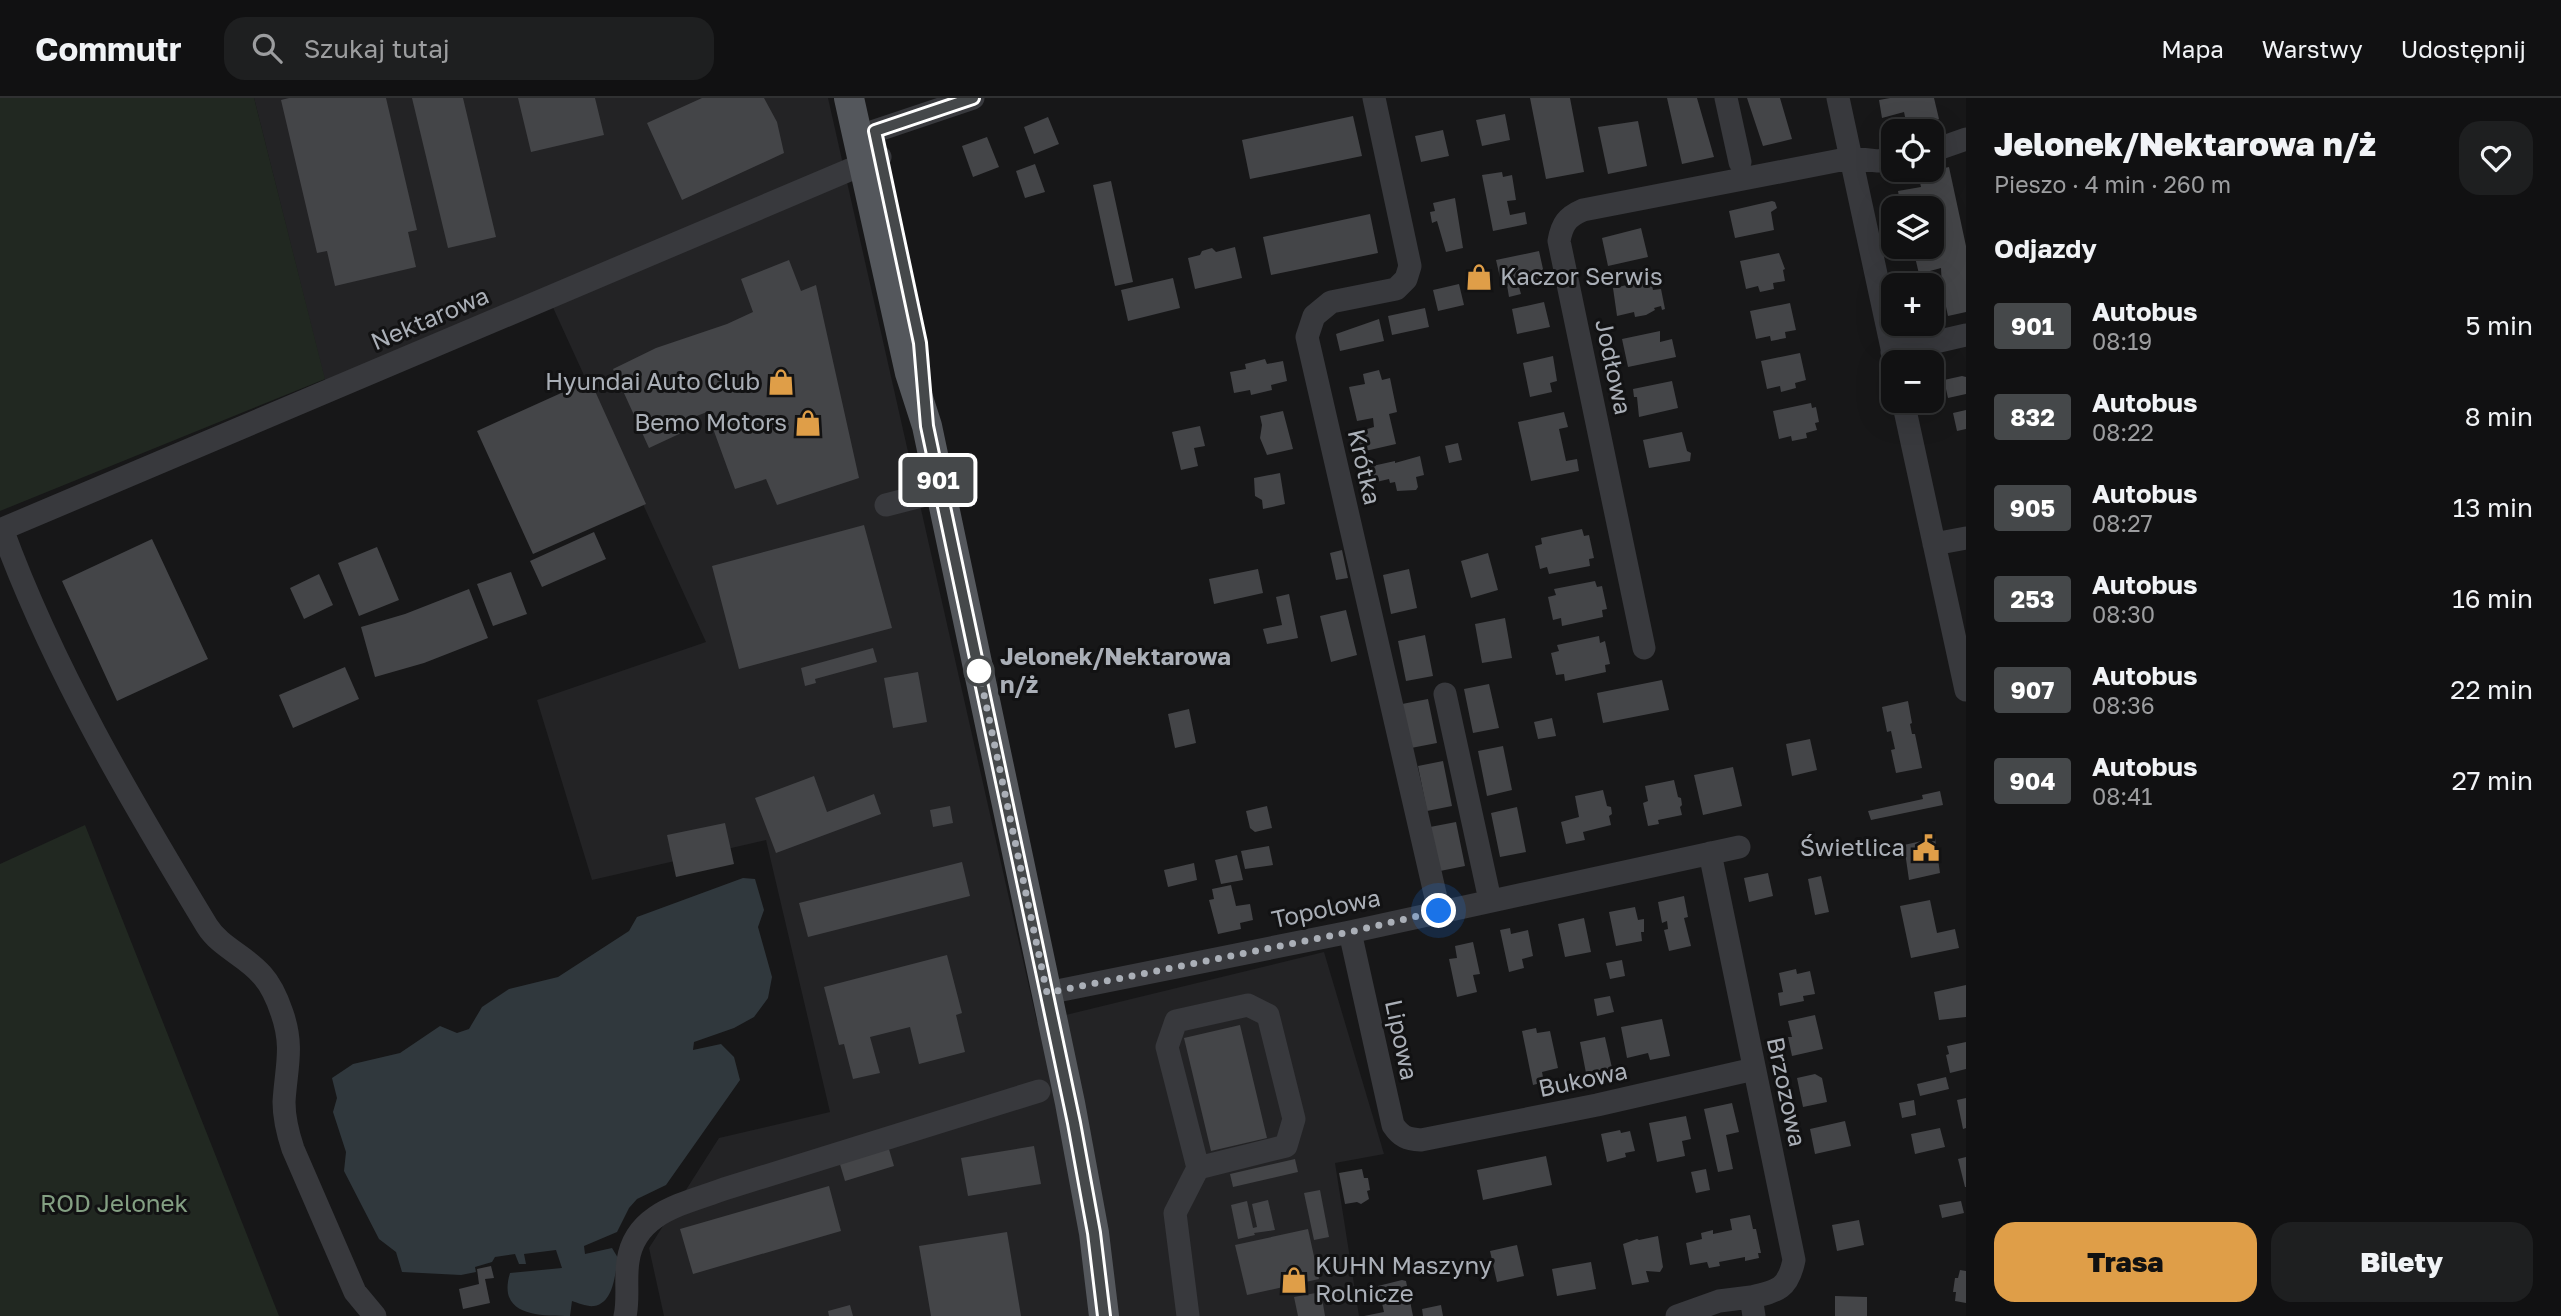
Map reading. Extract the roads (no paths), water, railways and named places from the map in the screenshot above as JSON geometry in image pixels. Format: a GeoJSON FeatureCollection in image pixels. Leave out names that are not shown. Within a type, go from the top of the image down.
{"type":"FeatureCollection","features":[{"type":"Feature","properties":{"kind":"main road"},"geometry":{"type":"LineString","coordinates":[[849,98],[869,147]]}},
{"type":"Feature","properties":{"kind":"main road"},"geometry":{"type":"LineString","coordinates":[[868,98],[869,147],[910,373],[927,426],[1047,993],[1085,1186],[1104,1316]]}},
{"type":"Feature","properties":{"kind":"street","name":"Nektarowa"},"geometry":{"type":"LineString","coordinates":[[1,530],[869,147],[973,98]]}},
{"type":"Feature","properties":{"kind":"street","name":"Krótka"},"geometry":{"type":"LineString","coordinates":[[1374,98],[1410,266],[1406,279],[1396,289],[1331,302],[1314,316],[1307,337],[1439,911]]}},
{"type":"Feature","properties":{"kind":"street"},"geometry":{"type":"LineString","coordinates":[[1726,98],[1740,162]]}},
{"type":"Feature","properties":{"kind":"street"},"geometry":{"type":"LineString","coordinates":[[1838,98],[1892,350]]}},
{"type":"Feature","properties":{"kind":"street"},"geometry":{"type":"LineString","coordinates":[[1944,146],[1966,139]]}},
{"type":"Feature","properties":{"kind":"street"},"geometry":{"type":"LineString","coordinates":[[1851,158],[1881,160]]}},
{"type":"Feature","properties":{"kind":"street","name":"Jodłowa"},"geometry":{"type":"LineString","coordinates":[[1644,648],[1559,241],[1561,227],[1570,215],[1583,210],[1851,158]]}},
{"type":"Feature","properties":{"kind":"street"},"geometry":{"type":"LineString","coordinates":[[1916,350],[1966,335]]}},
{"type":"Feature","properties":{"kind":"street"},"geometry":{"type":"LineString","coordinates":[[1906,413],[1966,690]]}},
{"type":"Feature","properties":{"kind":"street"},"geometry":{"type":"LineString","coordinates":[[886,505],[941,491]]}},
{"type":"Feature","properties":{"kind":"street"},"geometry":{"type":"LineString","coordinates":[[1,530],[72,689],[130,798],[210,930],[263,975],[282,1013],[290,1047],[284,1104],[286,1126],[293,1149],[355,1292],[375,1316]]}},
{"type":"Feature","properties":{"kind":"street"},"geometry":{"type":"LineString","coordinates":[[1934,544],[1966,538]]}},
{"type":"Feature","properties":{"kind":"street"},"geometry":{"type":"LineString","coordinates":[[1445,694],[1490,900]]}},
{"type":"Feature","properties":{"kind":"street","name":"Topolowa"},"geometry":{"type":"LineString","coordinates":[[1047,993],[1350,932],[1739,847]]}},
{"type":"Feature","properties":{"kind":"street","name":"Brzozowa"},"geometry":{"type":"LineString","coordinates":[[1677,1316],[1719,1301],[1752,1307],[1783,1286],[1791,1274],[1794,1260],[1710,853]]}},
{"type":"Feature","properties":{"kind":"street","name":"Lipowa"},"geometry":{"type":"LineString","coordinates":[[1350,932],[1393,1125],[1401,1136],[1421,1140]]}},
{"type":"Feature","properties":{"kind":"street"},"geometry":{"type":"LineString","coordinates":[[1188,1316],[1175,1213],[1198,1168],[1167,1047],[1177,1021],[1248,1005],[1268,1015],[1294,1119],[1286,1146],[1198,1168]]}},
{"type":"Feature","properties":{"kind":"street","name":"Bukowa"},"geometry":{"type":"LineString","coordinates":[[1421,1140],[1597,1105],[1754,1069]]}},
{"type":"Feature","properties":{"kind":"street"},"geometry":{"type":"LineString","coordinates":[[625,1316],[625,1289],[632,1242],[650,1219],[724,1189],[1039,1091]]}},
{"type":"Feature","properties":{"kind":"place","name":"Kaczor Serwis"},"geometry":{"type":"Point","coordinates":[1479,277]}},
{"type":"Feature","properties":{"kind":"place","name":"Hyundai Auto Club"},"geometry":{"type":"Point","coordinates":[781,382]}},
{"type":"Feature","properties":{"kind":"place","name":"Bemo Motors"},"geometry":{"type":"Point","coordinates":[808,423]}},
{"type":"Feature","properties":{"kind":"place","name":"Jelonek/Nektarowa n/ż"},"geometry":{"type":"Point","coordinates":[979,671]}},
{"type":"Feature","properties":{"kind":"place","name":"Świetlica"},"geometry":{"type":"Point","coordinates":[1926,848]}},
{"type":"Feature","properties":{"kind":"place","name":"KUHN Maszyny Rolnicze"},"geometry":{"type":"Point","coordinates":[1294,1280]}},
{"type":"Feature","properties":{"kind":"park label","name":"ROD Jelonek"},"geometry":{"type":"Point","coordinates":[114,1204]}}]}
